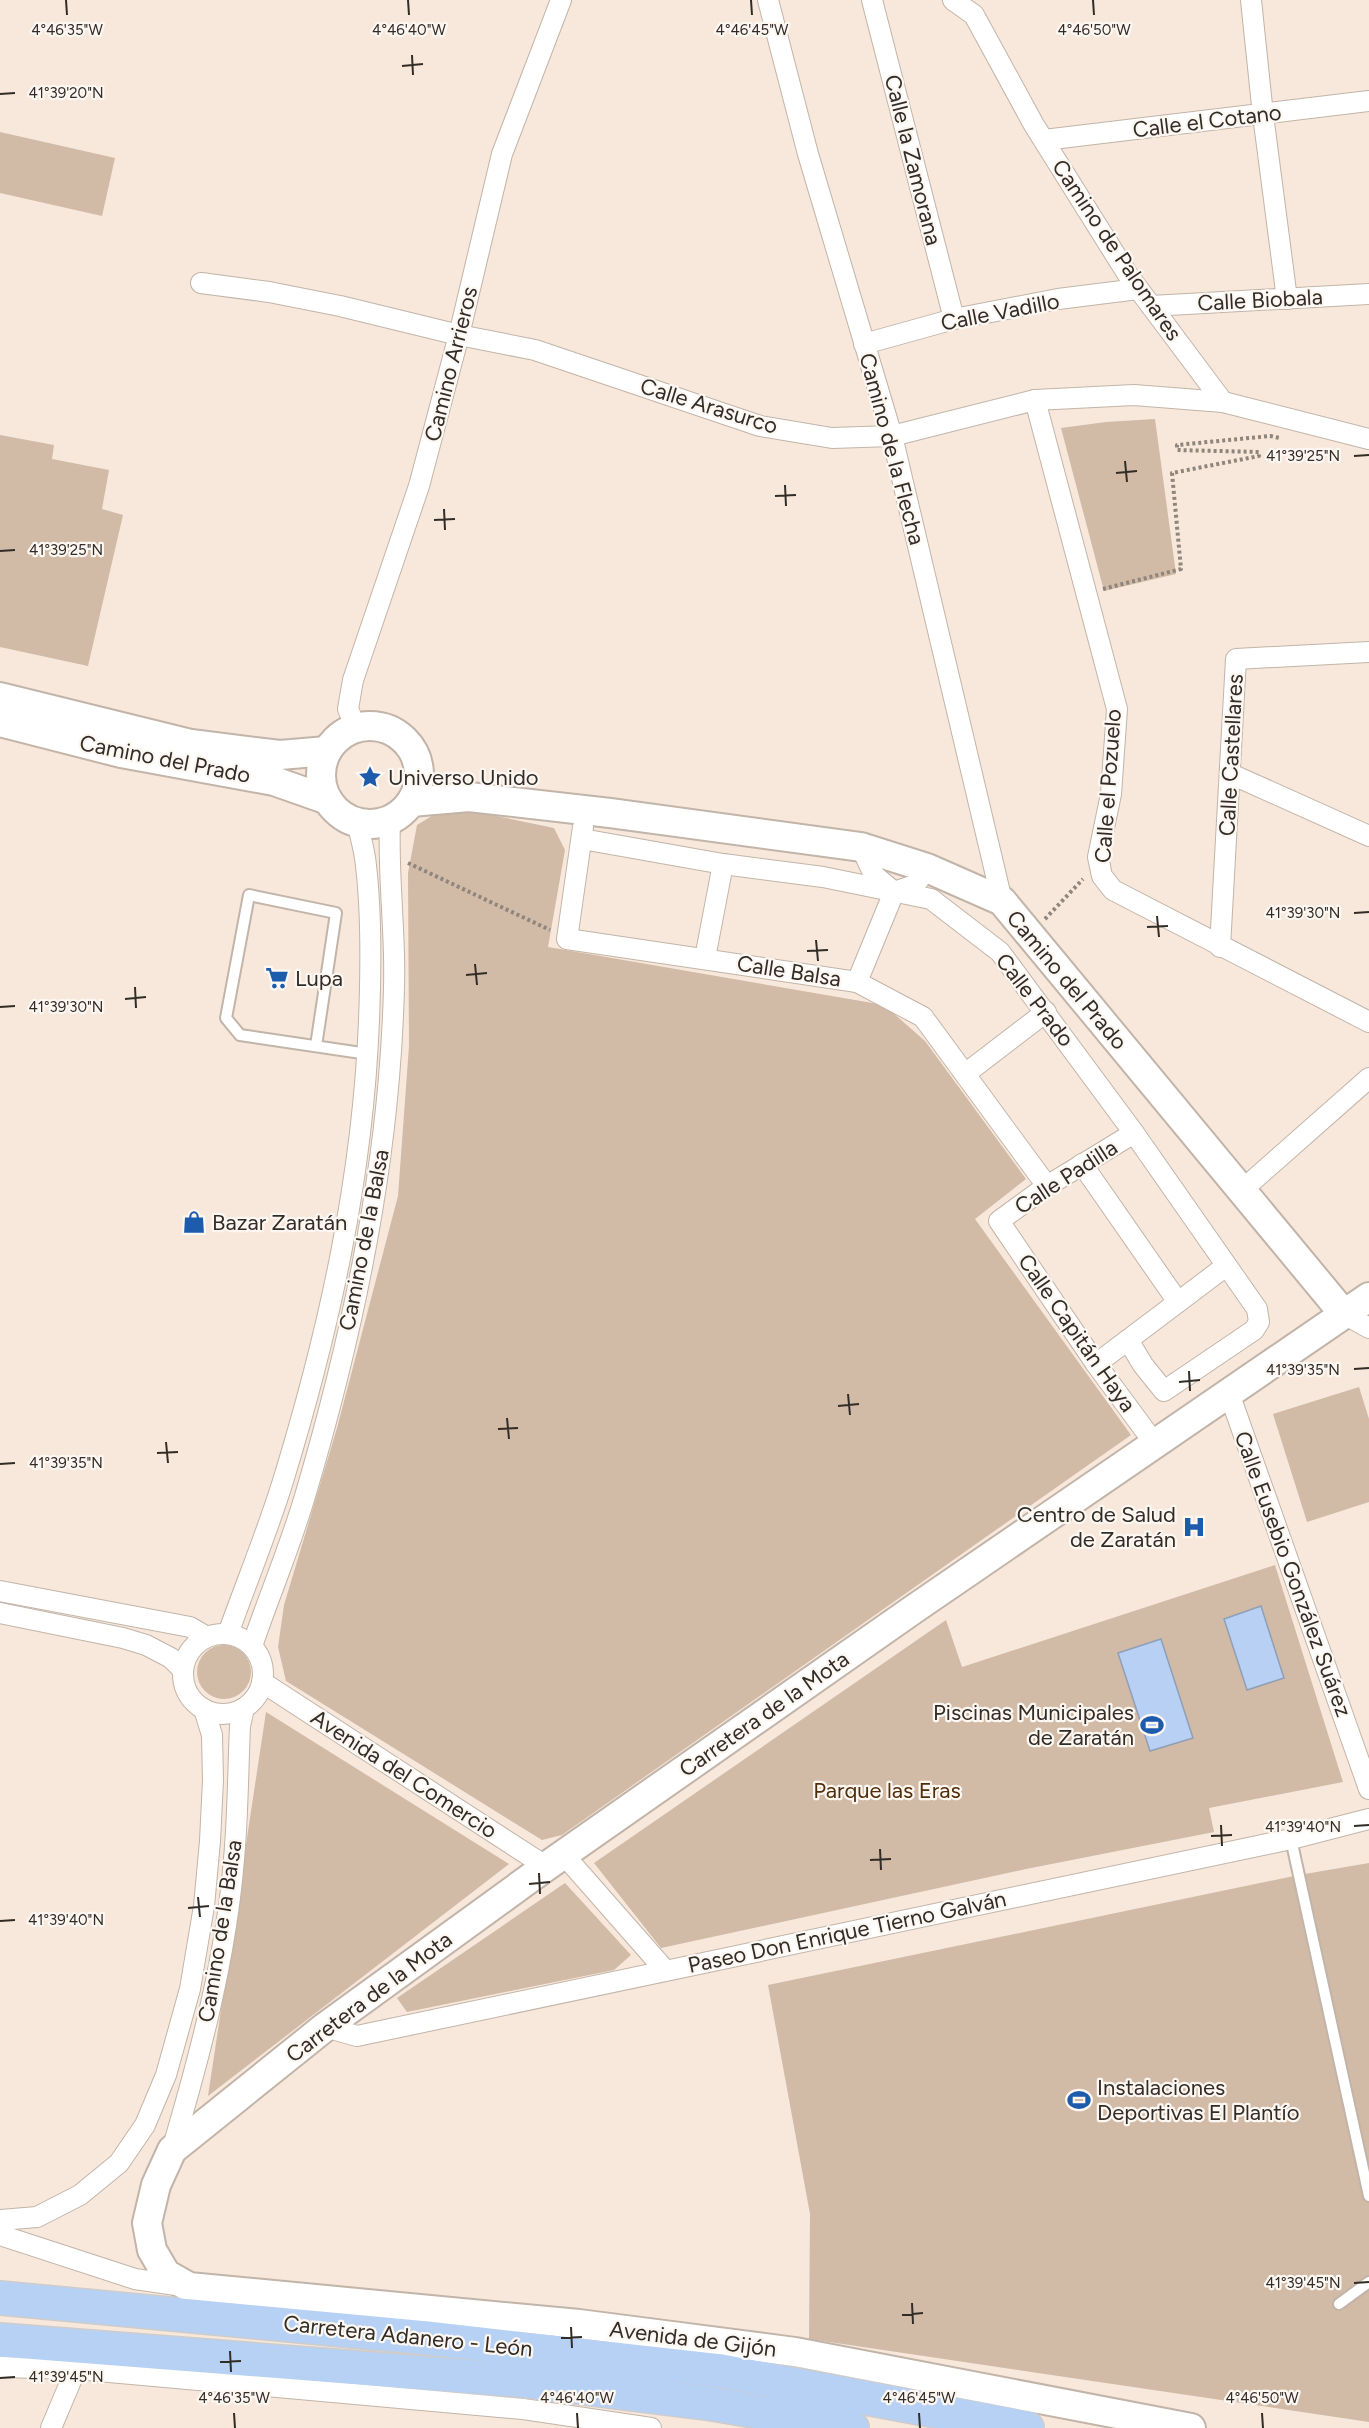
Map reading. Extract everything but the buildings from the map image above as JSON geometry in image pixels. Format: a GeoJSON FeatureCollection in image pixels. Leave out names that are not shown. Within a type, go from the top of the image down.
{"type":"FeatureCollection","features":[{"type":"Feature","properties":{"kind":"highway","name":"Carretera Adanero - León"},"geometry":{"type":"LineString","coordinates":[[0,2298],[427,2338],[698,2368],[829,2390],[1027,2428]]}},
{"type":"Feature","properties":{"kind":"highway","name":"Carretera Adanero - León"},"geometry":{"type":"LineString","coordinates":[[0,2340],[527,2381],[713,2404],[852,2428]]}},
{"type":"Feature","properties":{"kind":"main road","name":"Camino del Prado"},"geometry":{"type":"LineString","coordinates":[[0,697],[191,744],[280,755],[327,751]]}},
{"type":"Feature","properties":{"kind":"main road","name":"Camino del Prado"},"geometry":{"type":"LineString","coordinates":[[0,722],[122,753],[274,781],[328,801]]}},
{"type":"Feature","properties":{"kind":"main road"},"geometry":{"type":"LineString","coordinates":[[370,726],[384,728],[397,734],[408,743],[419,769],[416,792],[400,811],[379,823],[357,822],[336,810],[328,801],[323,789],[322,763],[327,751],[336,739],[356,728],[370,726]]}},
{"type":"Feature","properties":{"kind":"main road","name":"Camino del Prado"},"geometry":{"type":"LineString","coordinates":[[419,769],[433,779],[469,797]]}},
{"type":"Feature","properties":{"kind":"main road","name":"Camino del Prado"},"geometry":{"type":"LineString","coordinates":[[400,811],[469,797],[861,848],[927,868],[1002,901],[1344,1314]]}},
{"type":"Feature","properties":{"kind":"main road","name":"Carretera de la Mota"},"geometry":{"type":"LineString","coordinates":[[172,2150],[325,2027],[554,1862],[904,1616],[1369,1297]]}},
{"type":"Feature","properties":{"kind":"main road","name":"Avenida de Gijón"},"geometry":{"type":"LineString","coordinates":[[172,2150],[156,2185],[147,2223],[152,2250],[166,2274],[189,2287],[579,2324],[795,2352],[1191,2428]]}},
{"type":"Feature","properties":{"kind":"street","name":"Camino Arrieros"},"geometry":{"type":"LineString","coordinates":[[356,728],[348,709],[353,680],[419,486],[459,335],[502,154],[561,0]]}},
{"type":"Feature","properties":{"kind":"street","name":"Camino de la Flecha"},"geometry":{"type":"LineString","coordinates":[[768,0],[808,154],[892,435],[1002,901]]}},
{"type":"Feature","properties":{"kind":"street","name":"Calle la Zamorana"},"geometry":{"type":"LineString","coordinates":[[872,0],[954,319]]}},
{"type":"Feature","properties":{"kind":"street","name":"Camino de Palomares"},"geometry":{"type":"LineString","coordinates":[[953,0],[974,15],[1044,140],[1138,289],[1223,402]]}},
{"type":"Feature","properties":{"kind":"street"},"geometry":{"type":"LineString","coordinates":[[1251,0],[1263,115],[1287,299]]}},
{"type":"Feature","properties":{"kind":"street","name":"Calle el Cotano"},"geometry":{"type":"LineString","coordinates":[[1044,140],[1369,101]]}},
{"type":"Feature","properties":{"kind":"street","name":"Calle Arasurco"},"geometry":{"type":"LineString","coordinates":[[201,283],[269,292],[340,306],[459,335],[535,350],[760,426],[832,438],[892,435],[1035,400],[1134,394],[1223,402]]}},
{"type":"Feature","properties":{"kind":"street","name":"Calle Vadillo"},"geometry":{"type":"LineString","coordinates":[[864,344],[954,319],[1058,299],[1138,289]]}},
{"type":"Feature","properties":{"kind":"street","name":"Calle Biobala"},"geometry":{"type":"LineString","coordinates":[[1151,306],[1369,294]]}},
{"type":"Feature","properties":{"kind":"street","name":"Calle el Pozuelo"},"geometry":{"type":"LineString","coordinates":[[1035,400],[1117,709],[1111,794],[1098,857],[1102,876],[1113,890],[1369,1022]]}},
{"type":"Feature","properties":{"kind":"street"},"geometry":{"type":"LineString","coordinates":[[1223,402],[1369,439]]}},
{"type":"Feature","properties":{"kind":"street","name":"Calle Castellares"},"geometry":{"type":"LineString","coordinates":[[1220,947],[1236,659],[1369,652]]}},
{"type":"Feature","properties":{"kind":"street"},"geometry":{"type":"LineString","coordinates":[[1231,774],[1369,836]]}},
{"type":"Feature","properties":{"kind":"street","name":"Camino de la Balsa"},"geometry":{"type":"LineString","coordinates":[[252,1646],[304,1497],[360,1281],[379,1172],[391,1051],[394,968],[388,863],[400,811]]}},
{"type":"Feature","properties":{"kind":"street"},"geometry":{"type":"LineString","coordinates":[[567,939],[585,811]]}},
{"type":"Feature","properties":{"kind":"street","name":"Camino de la Balsa"},"geometry":{"type":"LineString","coordinates":[[228,1634],[283,1483],[316,1367],[339,1273],[358,1161],[368,1054],[371,958],[366,864],[357,822]]}},
{"type":"Feature","properties":{"kind":"street","name":"Calle Prado"},"geometry":{"type":"LineString","coordinates":[[582,839],[723,864],[823,877],[931,899],[1000,951],[1134,1133],[1257,1309],[1259,1322],[1254,1330],[1164,1391],[1143,1365],[1128,1340]]}},
{"type":"Feature","properties":{"kind":"street"},"geometry":{"type":"LineString","coordinates":[[861,848],[874,875],[894,892]]}},
{"type":"Feature","properties":{"kind":"street"},"geometry":{"type":"LineString","coordinates":[[705,958],[723,864]]}},
{"type":"Feature","properties":{"kind":"street"},"geometry":{"type":"LineString","coordinates":[[857,982],[894,892],[915,885],[927,868]]}},
{"type":"Feature","properties":{"kind":"street","name":"Calle Balsa"},"geometry":{"type":"LineString","coordinates":[[567,939],[857,982],[923,1017],[1047,1186]]}},
{"type":"Feature","properties":{"kind":"street"},"geometry":{"type":"LineString","coordinates":[[965,1074],[1046,1012]]}},
{"type":"Feature","properties":{"kind":"street"},"geometry":{"type":"LineString","coordinates":[[1241,1191],[1369,1078]]}},
{"type":"Feature","properties":{"kind":"street","name":"Calle Padilla"},"geometry":{"type":"LineString","coordinates":[[999,1221],[1047,1186],[1134,1133]]}},
{"type":"Feature","properties":{"kind":"street"},"geometry":{"type":"LineString","coordinates":[[1082,1164],[1178,1302]]}},
{"type":"Feature","properties":{"kind":"street","name":"Calle Capitán Haya"},"geometry":{"type":"LineString","coordinates":[[999,1221],[1096,1364],[1155,1444]]}},
{"type":"Feature","properties":{"kind":"street"},"geometry":{"type":"LineString","coordinates":[[1096,1364],[1226,1266]]}},
{"type":"Feature","properties":{"kind":"street"},"geometry":{"type":"LineString","coordinates":[[1344,1314],[1369,1328]]}},
{"type":"Feature","properties":{"kind":"street","name":"Calle Eusebio González Suárez"},"geometry":{"type":"LineString","coordinates":[[1229,1393],[1369,1789]]}},
{"type":"Feature","properties":{"kind":"street"},"geometry":{"type":"LineString","coordinates":[[0,1591],[190,1627],[207,1637]]}},
{"type":"Feature","properties":{"kind":"street"},"geometry":{"type":"LineString","coordinates":[[0,1613],[123,1638],[146,1645],[171,1658],[183,1670]]}},
{"type":"Feature","properties":{"kind":"street"},"geometry":{"type":"LineString","coordinates":[[228,1634],[241,1638],[252,1646],[261,1663],[262,1682],[253,1701],[244,1708],[224,1714],[204,1709],[194,1702],[187,1693],[183,1670],[190,1650],[207,1637],[228,1634]]}},
{"type":"Feature","properties":{"kind":"street","name":"Avenida del Comercio"},"geometry":{"type":"LineString","coordinates":[[262,1682],[536,1860],[554,1862],[665,1970]]}},
{"type":"Feature","properties":{"kind":"street","name":"Camino de la Balsa"},"geometry":{"type":"LineString","coordinates":[[172,2150],[211,2005],[226,1924],[234,1860],[240,1726],[244,1708]]}},
{"type":"Feature","properties":{"kind":"street","name":"Camino de la Balsa"},"geometry":{"type":"LineString","coordinates":[[0,2220],[37,2217],[80,2196],[119,2163],[145,2125],[166,2075],[190,1989],[204,1906],[213,1780],[212,1735],[204,1709]]}},
{"type":"Feature","properties":{"kind":"street","name":"Paseo Don Enrique Tierno Galván"},"geometry":{"type":"LineString","coordinates":[[325,2027],[357,2036],[1291,1839],[1369,1819]]}},
{"type":"Feature","properties":{"kind":"street","name":"Avenida de Gijón"},"geometry":{"type":"LineString","coordinates":[[0,2235],[135,2279],[189,2287]]}},
{"type":"Feature","properties":{"kind":"street"},"geometry":{"type":"LineString","coordinates":[[0,2367],[76,2369],[523,2409],[651,2428]]}},
{"type":"Feature","properties":{"kind":"street"},"geometry":{"type":"LineString","coordinates":[[51,2428],[76,2369]]}},
{"type":"Feature","properties":{"kind":"lane"},"geometry":{"type":"LineString","coordinates":[[316,1046],[336,913],[249,896],[226,1018],[240,1035],[368,1054]]}},
{"type":"Feature","properties":{"kind":"lane"},"geometry":{"type":"LineString","coordinates":[[1291,1839],[1369,2196]]}},
{"type":"Feature","properties":{"kind":"lane"},"geometry":{"type":"LineString","coordinates":[[1339,2304],[1369,2282]]}},
{"type":"Feature","properties":{"kind":"path"},"geometry":{"type":"LineString","coordinates":[[1086,593],[1181,570],[1172,473],[1259,456],[1259,452],[1177,450],[1177,445],[1270,436],[1291,441]]}},
{"type":"Feature","properties":{"kind":"path"},"geometry":{"type":"LineString","coordinates":[[406,862],[567,939]]}},
{"type":"Feature","properties":{"kind":"path"},"geometry":{"type":"LineString","coordinates":[[1030,935],[1085,877],[1102,876]]}},
{"type":"Feature","properties":{"kind":"green space"},"geometry":{"type":"Polygon","coordinates":[[[0,132],[115,158],[102,216],[0,193],[0,132]]]}},
{"type":"Feature","properties":{"kind":"green space"},"geometry":{"type":"Polygon","coordinates":[[[1155,419],[1176,574],[1104,591],[1061,428],[1155,419]]]}},
{"type":"Feature","properties":{"kind":"green space"},"geometry":{"type":"Polygon","coordinates":[[[0,435],[54,445],[52,459],[109,470],[102,509],[123,515],[88,666],[0,647],[0,435]]]}},
{"type":"Feature","properties":{"kind":"green space"},"geometry":{"type":"Polygon","coordinates":[[[448,806],[554,828],[565,850],[548,947],[884,1005],[925,1041],[1026,1179],[975,1219],[1131,1435],[562,1835],[542,1840],[286,1681],[278,1647],[284,1605],[337,1428],[398,1196],[409,1046],[408,873],[417,825],[448,806]]]}},
{"type":"Feature","properties":{"kind":"green space"},"geometry":{"type":"Polygon","coordinates":[[[1359,1387],[1369,1419],[1369,1502],[1307,1522],[1273,1414],[1359,1387]]]}},
{"type":"Feature","properties":{"kind":"green space","name":"Parque las Eras"},"geometry":{"type":"Polygon","coordinates":[[[1275,1565],[1343,1782],[1209,1808],[1214,1832],[1026,1869],[661,1948],[594,1863],[946,1620],[962,1667],[1275,1565]]]}},
{"type":"Feature","properties":{"kind":"green space"},"geometry":{"type":"Polygon","coordinates":[[[219,1645],[229,1645],[239,1649],[247,1657],[251,1672],[247,1687],[239,1695],[229,1699],[219,1699],[209,1695],[201,1687],[197,1677],[197,1667],[201,1657],[209,1649],[219,1645]]]}},
{"type":"Feature","properties":{"kind":"green space"},"geometry":{"type":"Polygon","coordinates":[[[266,1712],[509,1864],[208,2096],[266,1712]]]}},
{"type":"Feature","properties":{"kind":"green space","name":"Instalaciones Deportivas El Plantío"},"geometry":{"type":"Polygon","coordinates":[[[1369,1863],[1369,2422],[809,2339],[810,2214],[768,1985],[1299,1875],[1369,1863]]]}},
{"type":"Feature","properties":{"kind":"green space"},"geometry":{"type":"Polygon","coordinates":[[[565,1883],[631,1955],[614,1970],[407,2012],[397,1998],[565,1883]]]}},
{"type":"Feature","properties":{"kind":"water"},"geometry":{"type":"Polygon","coordinates":[[[1261,1606],[1284,1678],[1247,1690],[1224,1619],[1261,1606]]]}},
{"type":"Feature","properties":{"kind":"water"},"geometry":{"type":"Polygon","coordinates":[[[1161,1639],[1193,1738],[1150,1751],[1118,1653],[1161,1639]]]}},
{"type":"Feature","properties":{"kind":"place","name":"Universo Unido"},"geometry":{"type":"Point","coordinates":[370,777]}},
{"type":"Feature","properties":{"kind":"place","name":"Lupa"},"geometry":{"type":"Point","coordinates":[277,978]}},
{"type":"Feature","properties":{"kind":"place","name":"Bazar Zaratán"},"geometry":{"type":"Point","coordinates":[194,1222]}},
{"type":"Feature","properties":{"kind":"place","name":"Centro de Salud de Zaratán"},"geometry":{"type":"Point","coordinates":[1194,1527]}},
{"type":"Feature","properties":{"kind":"place","name":"Piscinas Municipales de Zaratán"},"geometry":{"type":"Point","coordinates":[1152,1725]}},
{"type":"Feature","properties":{"kind":"place","name":"Instalaciones Deportivas El Plantío"},"geometry":{"type":"Point","coordinates":[1079,2100]}}]}
